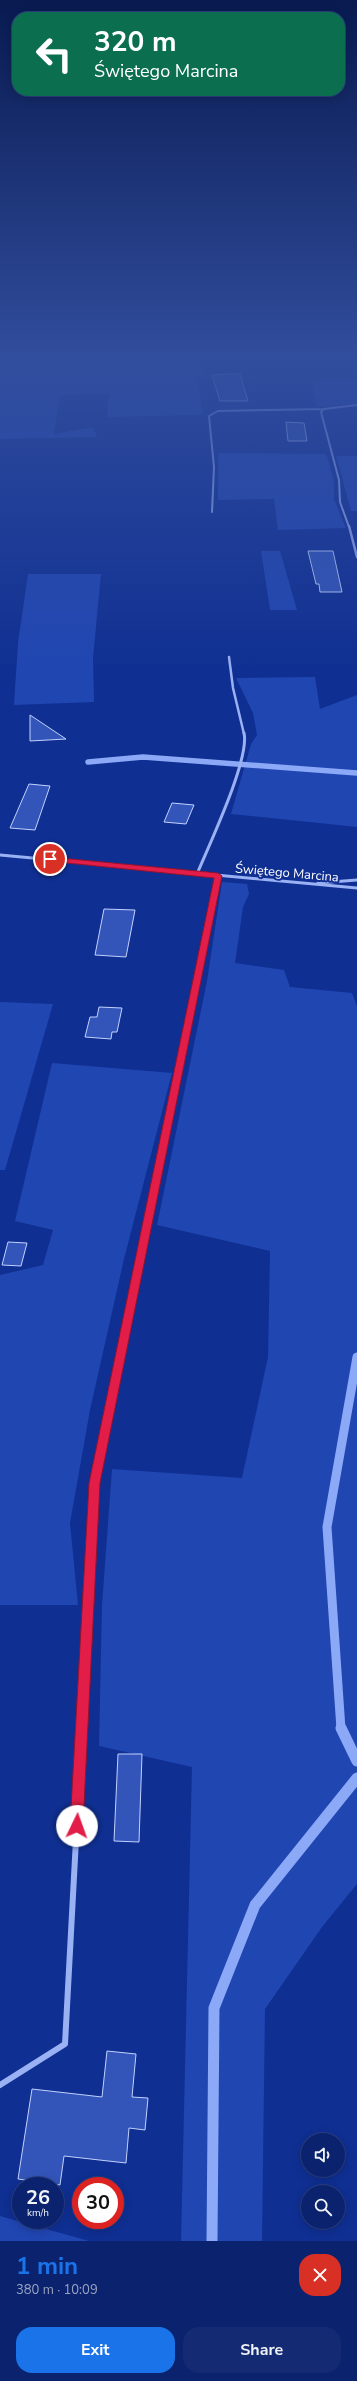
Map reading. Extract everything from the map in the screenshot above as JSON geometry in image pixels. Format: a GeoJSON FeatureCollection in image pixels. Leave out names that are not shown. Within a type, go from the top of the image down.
{"type":"FeatureCollection","features":[{"type":"Feature","properties":{"kind":"street"},"geometry":{"type":"LineString","coordinates":[[212,512],[214,466]]}},
{"type":"Feature","properties":{"kind":"street"},"geometry":{"type":"LineString","coordinates":[[335,466],[339,480],[340,502],[346,515],[357,557]]}},
{"type":"Feature","properties":{"kind":"street"},"geometry":{"type":"LineString","coordinates":[[197,874],[240,766],[246,741],[233,688],[229,657]]}},
{"type":"Feature","properties":{"kind":"street","name":"Świętego Marcina"},"geometry":{"type":"LineString","coordinates":[[0,855],[357,888]]}},
{"type":"Feature","properties":{"kind":"street"},"geometry":{"type":"LineString","coordinates":[[0,2085],[65,2044],[95,1483],[218,876]]}},
{"type":"Feature","properties":{"kind":"street"},"geometry":{"type":"LineString","coordinates":[[304,884],[357,880]]}},
{"type":"Feature","properties":{"kind":"shaded area"},"geometry":{"type":"Polygon","coordinates":[[[218,466],[330,466],[334,481],[334,499],[346,528],[278,530],[274,499],[218,500],[218,466]]]}},
{"type":"Feature","properties":{"kind":"shaded area"},"geometry":{"type":"Polygon","coordinates":[[[339,466],[357,466],[357,511],[351,511],[339,466]]]}},
{"type":"Feature","properties":{"kind":"shaded area"},"geometry":{"type":"Polygon","coordinates":[[[261,551],[280,551],[297,610],[270,610],[261,551]]]}},
{"type":"Feature","properties":{"kind":"shaded area"},"geometry":{"type":"Polygon","coordinates":[[[28,574],[101,574],[93,658],[94,702],[14,705],[18,642],[28,574]]]}},
{"type":"Feature","properties":{"kind":"shaded area"},"geometry":{"type":"Polygon","coordinates":[[[315,677],[320,709],[357,695],[357,827],[231,814],[251,744],[257,735],[253,713],[236,678],[315,677]]]}},
{"type":"Feature","properties":{"kind":"shaded area"},"geometry":{"type":"Polygon","coordinates":[[[222,882],[247,884],[249,894],[243,907],[235,963],[284,970],[290,987],[352,993],[357,1006],[357,1884],[322,1927],[265,2009],[262,2241],[181,2241],[192,1767],[99,1746],[102,1605],[112,1469],[242,1478],[268,1357],[270,1251],[157,1225],[207,981],[222,882]]]}},
{"type":"Feature","properties":{"kind":"shaded area"},"geometry":{"type":"Polygon","coordinates":[[[0,1002],[53,1004],[5,1170],[0,1170],[0,1002]]]}},
{"type":"Feature","properties":{"kind":"shaded area"},"geometry":{"type":"Polygon","coordinates":[[[52,1063],[172,1073],[124,1259],[90,1410],[70,1523],[78,1605],[0,1605],[0,1275],[43,1265],[53,1230],[15,1221],[52,1063]]]}},
{"type":"Feature","properties":{"kind":"shaded area"},"geometry":{"type":"Polygon","coordinates":[[[0,2216],[12,2219],[12,2229],[46,2229],[89,2241],[0,2241],[0,2216]]]}},
{"type":"Feature","properties":{"kind":"building"},"geometry":{"type":"Polygon","coordinates":[[[308,551],[333,551],[342,592],[320,592],[319,584],[316,584],[308,551]]]}},
{"type":"Feature","properties":{"kind":"building"},"geometry":{"type":"Polygon","coordinates":[[[30,715],[66,739],[30,741],[30,715]]]}},
{"type":"Feature","properties":{"kind":"building"},"geometry":{"type":"Polygon","coordinates":[[[29,784],[50,786],[35,830],[10,828],[29,784]]]}},
{"type":"Feature","properties":{"kind":"building"},"geometry":{"type":"Polygon","coordinates":[[[172,803],[194,805],[186,824],[164,822],[172,803]]]}},
{"type":"Feature","properties":{"kind":"building"},"geometry":{"type":"Polygon","coordinates":[[[104,909],[135,910],[126,957],[95,955],[104,909]]]}},
{"type":"Feature","properties":{"kind":"building"},"geometry":{"type":"Polygon","coordinates":[[[99,1007],[122,1008],[117,1032],[112,1032],[111,1039],[85,1037],[90,1017],[97,1017],[99,1007]]]}},
{"type":"Feature","properties":{"kind":"building"},"geometry":{"type":"Polygon","coordinates":[[[8,1242],[27,1243],[21,1266],[2,1265],[8,1242]]]}},
{"type":"Feature","properties":{"kind":"building"},"geometry":{"type":"Polygon","coordinates":[[[118,1754],[142,1754],[139,1842],[114,1841],[118,1754]]]}},
{"type":"Feature","properties":{"kind":"building"},"geometry":{"type":"Polygon","coordinates":[[[107,2051],[136,2054],[132,2097],[148,2098],[145,2130],[129,2128],[126,2163],[64,2156],[61,2177],[18,2177],[32,2089],[102,2097],[107,2051]]]}},
{"type":"Feature","properties":{"kind":"waterway"},"geometry":{"type":"LineString","coordinates":[[88,762],[143,757],[357,773]]}},
{"type":"Feature","properties":{"kind":"waterway"},"geometry":{"type":"LineString","coordinates":[[341,1729],[327,1527],[357,1357]]}},
{"type":"Feature","properties":{"kind":"waterway"},"geometry":{"type":"LineString","coordinates":[[341,1728],[357,1761]]}},
{"type":"Feature","properties":{"kind":"waterway"},"geometry":{"type":"LineString","coordinates":[[212,2241],[214,2008],[255,1905],[357,1778]]}},
{"type":"Feature","properties":{"kind":"route"},"geometry":{"type":"LineString","coordinates":[[50,859],[218,876],[95,1483],[77,1826]]}}]}
